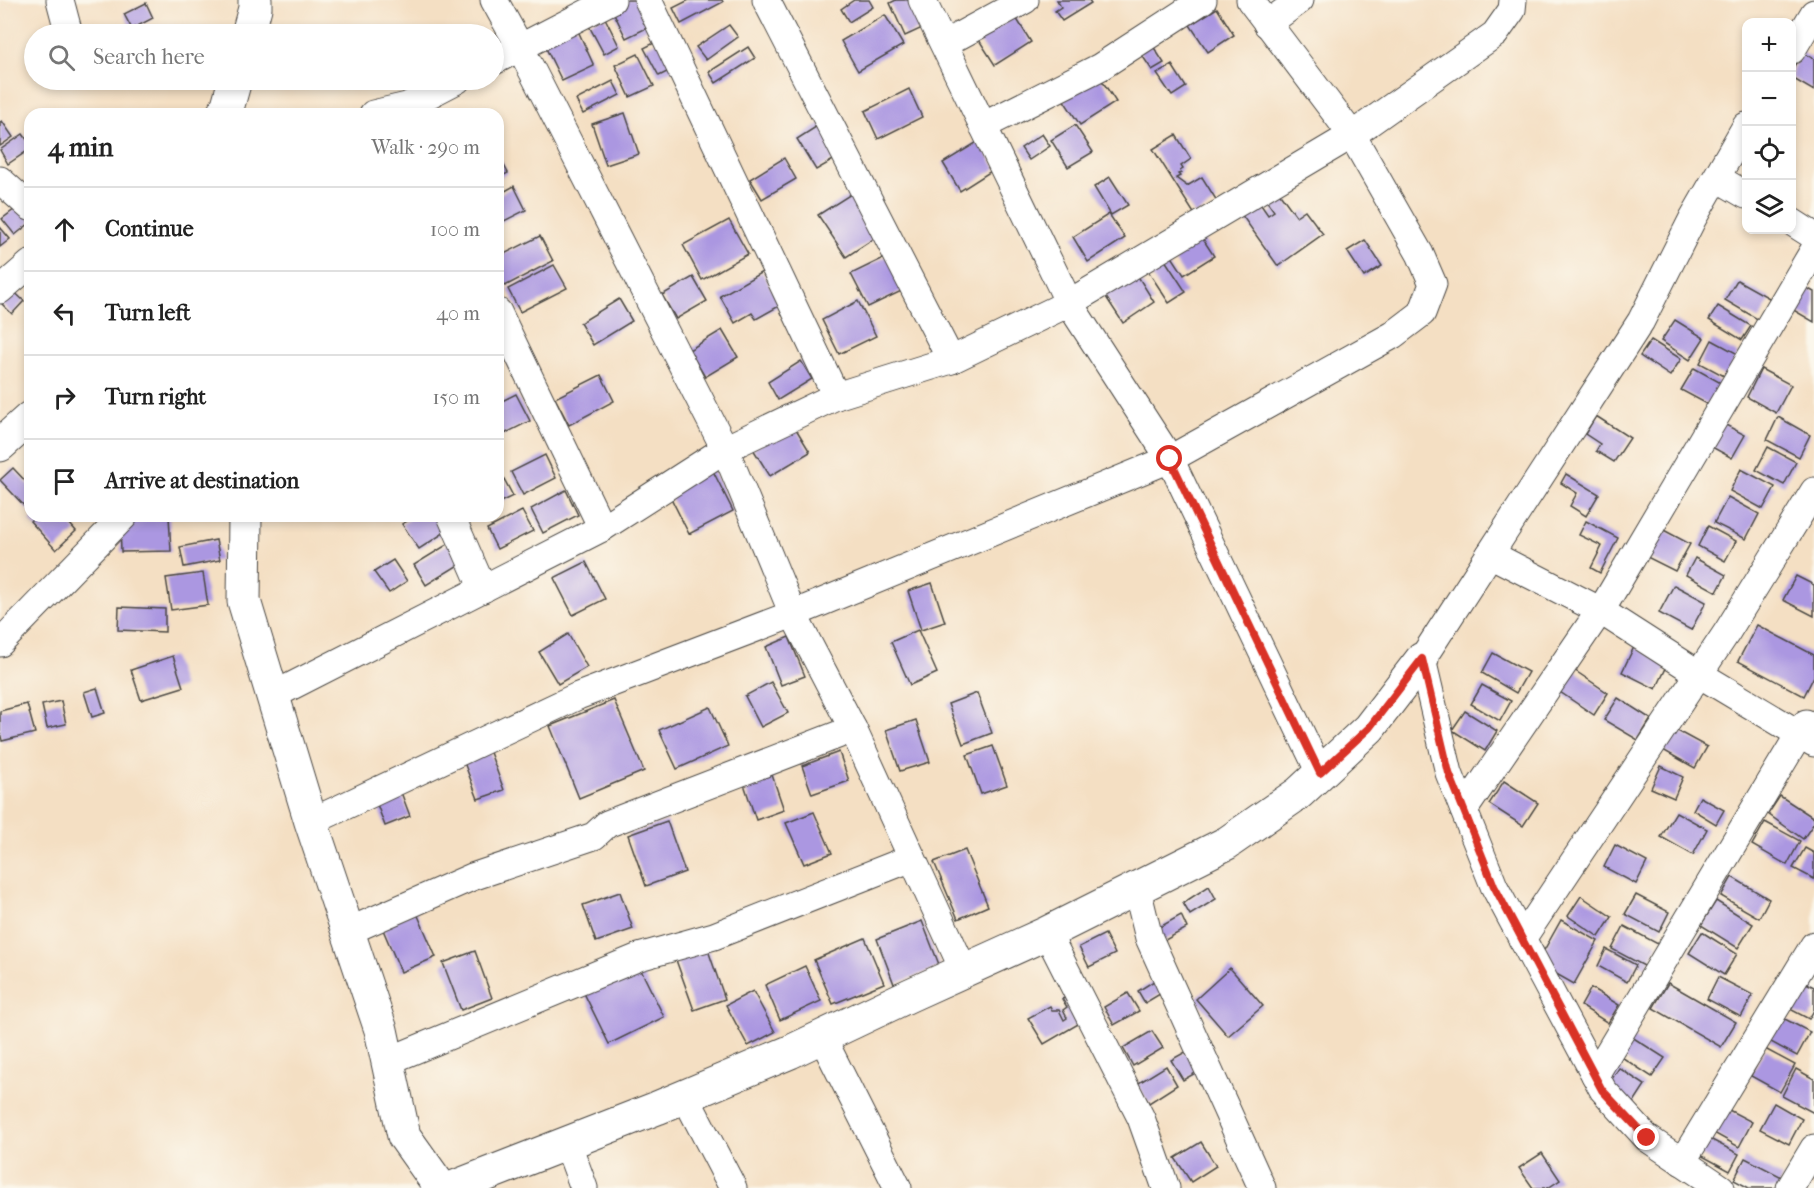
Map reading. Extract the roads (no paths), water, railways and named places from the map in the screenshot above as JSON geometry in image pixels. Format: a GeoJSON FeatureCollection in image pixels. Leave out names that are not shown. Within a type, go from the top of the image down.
{"type":"FeatureCollection","features":[{"type":"Feature","properties":{"kind":"street"},"geometry":{"type":"LineString","coordinates":[[60,0],[66,24]]}},
{"type":"Feature","properties":{"kind":"street"},"geometry":{"type":"LineString","coordinates":[[251,24],[255,0]]}},
{"type":"Feature","properties":{"kind":"street"},"geometry":{"type":"LineString","coordinates":[[494,0],[725,449],[793,614],[853,729],[964,970]]}},
{"type":"Feature","properties":{"kind":"street"},"geometry":{"type":"LineString","coordinates":[[504,56],[612,0]]}},
{"type":"Feature","properties":{"kind":"street"},"geometry":{"type":"LineString","coordinates":[[648,0],[836,396]]}},
{"type":"Feature","properties":{"kind":"street"},"geometry":{"type":"LineString","coordinates":[[766,0],[951,360]]}},
{"type":"Feature","properties":{"kind":"street"},"geometry":{"type":"LineString","coordinates":[[922,0],[1070,303],[1170,459],[1320,773]]}},
{"type":"Feature","properties":{"kind":"street"},"geometry":{"type":"LineString","coordinates":[[944,44],[1025,0]]}},
{"type":"Feature","properties":{"kind":"street"},"geometry":{"type":"LineString","coordinates":[[983,126],[1100,67],[1203,0]]}},
{"type":"Feature","properties":{"kind":"street"},"geometry":{"type":"LineString","coordinates":[[311,822],[578,696],[793,614],[1170,459],[1393,335],[1422,313],[1433,284],[1420,254],[1352,135],[1250,0]]}},
{"type":"Feature","properties":{"kind":"street"},"geometry":{"type":"LineString","coordinates":[[1267,24],[1300,0]]}},
{"type":"Feature","properties":{"kind":"street"},"geometry":{"type":"LineString","coordinates":[[272,696],[602,528],[725,449],[836,396],[951,360],[1070,303],[1352,135],[1495,34],[1512,10],[1513,0]]}},
{"type":"Feature","properties":{"kind":"street"},"geometry":{"type":"LineString","coordinates":[[1796,42],[1814,13]]}},
{"type":"Feature","properties":{"kind":"street"},"geometry":{"type":"LineString","coordinates":[[225,108],[231,90]]}},
{"type":"Feature","properties":{"kind":"street"},"geometry":{"type":"LineString","coordinates":[[404,108],[438,90]]}},
{"type":"Feature","properties":{"kind":"street"},"geometry":{"type":"LineString","coordinates":[[452,1188],[790,1052],[1047,933],[1227,843],[1299,793],[1369,728],[1422,659],[1641,321],[1693,218],[1742,133]]}},
{"type":"Feature","properties":{"kind":"street"},"geometry":{"type":"LineString","coordinates":[[1717,178],[1742,193]]}},
{"type":"Feature","properties":{"kind":"street"},"geometry":{"type":"LineString","coordinates":[[0,180],[24,202]]}},
{"type":"Feature","properties":{"kind":"street"},"geometry":{"type":"LineString","coordinates":[[1796,225],[1814,236]]}},
{"type":"Feature","properties":{"kind":"street"},"geometry":{"type":"LineString","coordinates":[[1464,810],[1604,606],[1814,250]]}},
{"type":"Feature","properties":{"kind":"street"},"geometry":{"type":"LineString","coordinates":[[0,290],[24,269]]}},
{"type":"Feature","properties":{"kind":"street"},"geometry":{"type":"LineString","coordinates":[[504,324],[602,528]]}},
{"type":"Feature","properties":{"kind":"street"},"geometry":{"type":"LineString","coordinates":[[0,445],[24,423]]}},
{"type":"Feature","properties":{"kind":"street"},"geometry":{"type":"LineString","coordinates":[[1522,939],[1703,668],[1814,492]]}},
{"type":"Feature","properties":{"kind":"street"},"geometry":{"type":"LineString","coordinates":[[0,644],[118,522]]}},
{"type":"Feature","properties":{"kind":"street"},"geometry":{"type":"LineString","coordinates":[[245,522],[244,601],[311,822],[381,1030],[404,1136],[441,1188]]}},
{"type":"Feature","properties":{"kind":"street"},"geometry":{"type":"LineString","coordinates":[[455,522],[483,589]]}},
{"type":"Feature","properties":{"kind":"street"},"geometry":{"type":"LineString","coordinates":[[1494,548],[1604,606],[1808,732],[1595,1075]]}},
{"type":"Feature","properties":{"kind":"street"},"geometry":{"type":"LineString","coordinates":[[1422,659],[1449,773],[1494,886],[1602,1090],[1647,1138],[1721,1188]]}},
{"type":"Feature","properties":{"kind":"street"},"geometry":{"type":"LineString","coordinates":[[349,931],[472,877],[594,836],[607,824],[853,729]]}},
{"type":"Feature","properties":{"kind":"street"},"geometry":{"type":"LineString","coordinates":[[388,1061],[639,957],[714,936],[912,858]]}},
{"type":"Feature","properties":{"kind":"street"},"geometry":{"type":"LineString","coordinates":[[1137,889],[1149,938],[1262,1188]]}},
{"type":"Feature","properties":{"kind":"street"},"geometry":{"type":"LineString","coordinates":[[1047,933],[1141,1118],[1166,1188]]}},
{"type":"Feature","properties":{"kind":"street"},"geometry":{"type":"LineString","coordinates":[[1682,1162],[1814,945]]}},
{"type":"Feature","properties":{"kind":"street"},"geometry":{"type":"LineString","coordinates":[[822,1036],[898,1188]]}},
{"type":"Feature","properties":{"kind":"street"},"geometry":{"type":"LineString","coordinates":[[685,1096],[733,1188]]}},
{"type":"Feature","properties":{"kind":"street"},"geometry":{"type":"LineString","coordinates":[[567,1142],[584,1188]]}},
{"type":"Feature","properties":{"kind":"street"},"geometry":{"type":"LineString","coordinates":[[1790,1188],[1814,1148]]}}]}
